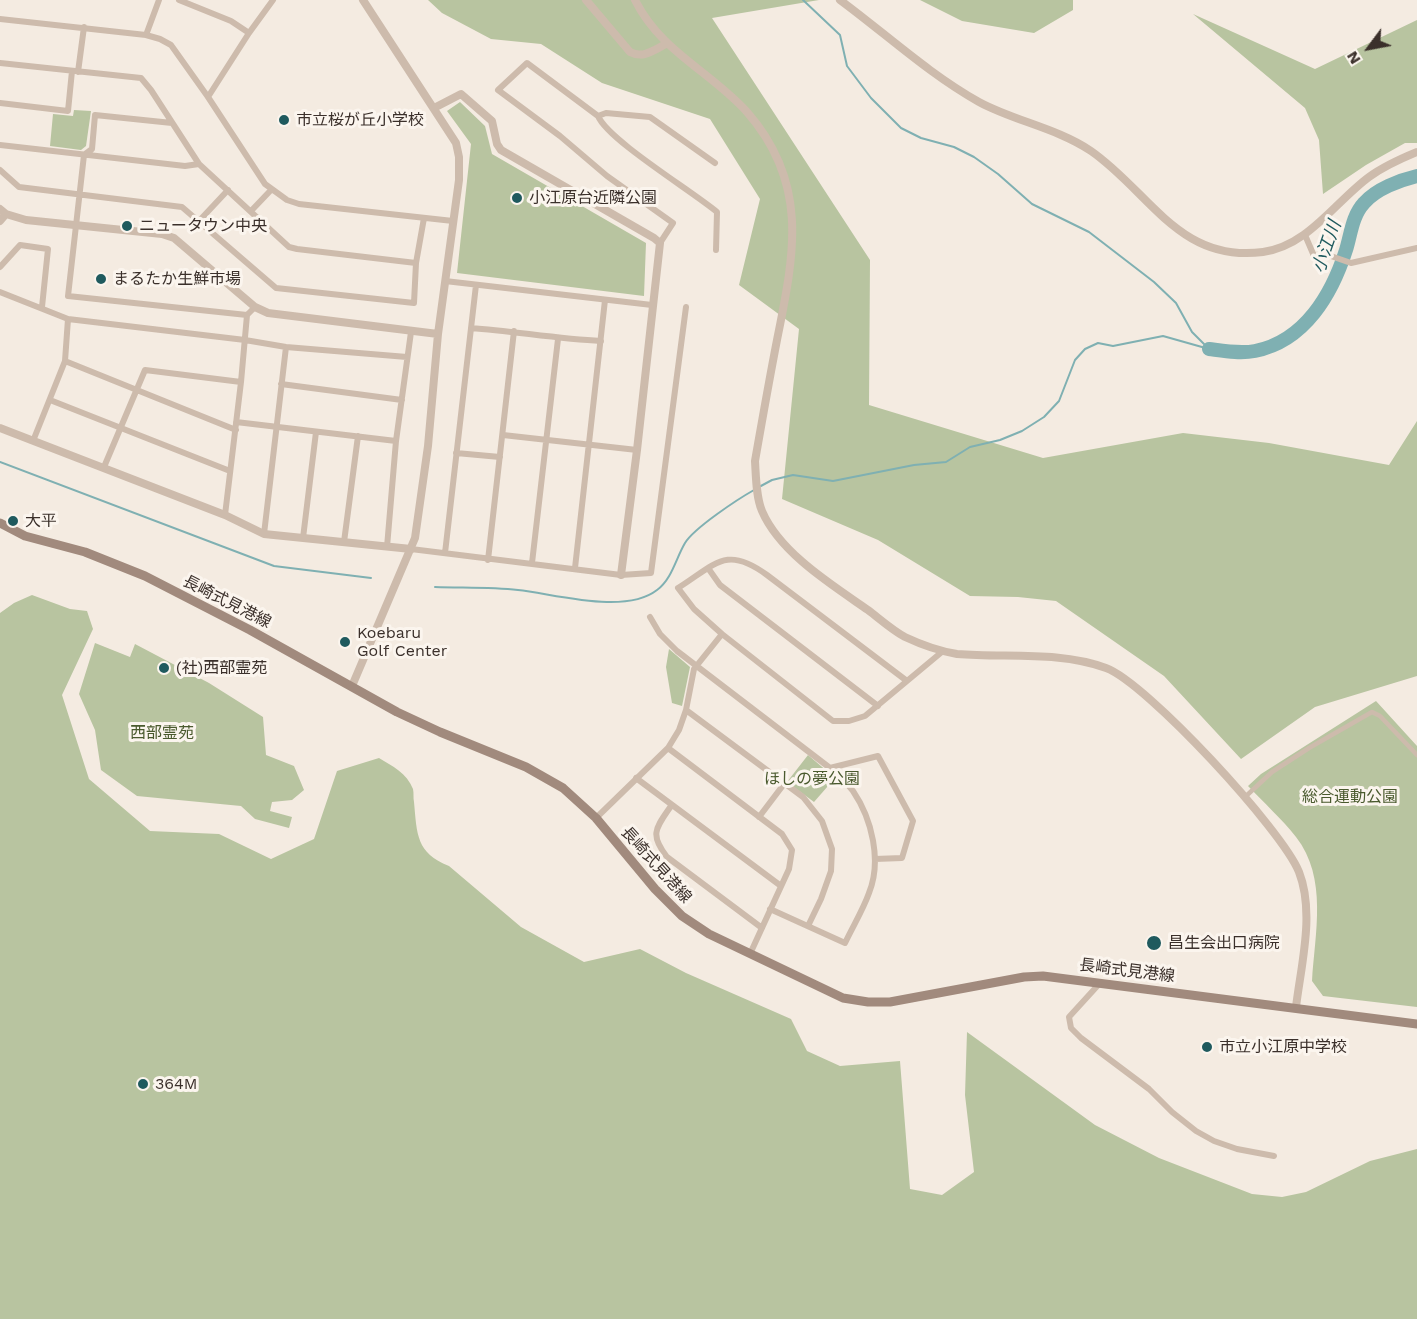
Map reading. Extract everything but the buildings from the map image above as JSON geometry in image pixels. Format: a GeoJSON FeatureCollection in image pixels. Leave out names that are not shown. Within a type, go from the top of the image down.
{"type":"FeatureCollection","features":[{"type":"Feature","properties":{"kind":"main road","name":"長崎式見港線"},"geometry":{"type":"LineString","coordinates":[[0,523],[25,536],[93,555],[145,576],[250,630],[397,712],[526,767],[563,788],[596,818],[655,889],[682,916],[710,934],[843,998],[868,1002],[890,1002],[1043,976],[1417,1024]]}},
{"type":"Feature","properties":{"kind":"street"},"geometry":{"type":"LineString","coordinates":[[146,35],[159,0]]}},
{"type":"Feature","properties":{"kind":"street"},"geometry":{"type":"LineString","coordinates":[[179,0],[231,21],[249,33]]}},
{"type":"Feature","properties":{"kind":"street"},"geometry":{"type":"LineString","coordinates":[[208,97],[273,0]]}},
{"type":"Feature","properties":{"kind":"street"},"geometry":{"type":"LineString","coordinates":[[352,686],[415,538],[428,446],[438,334],[459,180],[459,157],[456,143],[363,0]]}},
{"type":"Feature","properties":{"kind":"street"},"geometry":{"type":"LineString","coordinates":[[586,0],[635,55],[641,56],[666,44]]}},
{"type":"Feature","properties":{"kind":"street"},"geometry":{"type":"LineString","coordinates":[[635,0],[666,44],[732,96],[748,114],[760,130],[785,178],[793,219],[791,264],[755,461],[761,510],[778,537],[792,553],[840,591],[904,636],[943,651],[978,656],[1078,660],[1108,669],[1142,691],[1158,705],[1275,832],[1299,872],[1306,898],[1306,929],[1296,1007]]}},
{"type":"Feature","properties":{"kind":"street"},"geometry":{"type":"LineString","coordinates":[[840,0],[947,83],[981,103],[1090,151],[1177,229],[1200,244],[1218,251],[1263,252],[1291,243],[1305,235],[1369,177],[1396,160],[1417,153]]}},
{"type":"Feature","properties":{"kind":"street"},"geometry":{"type":"LineString","coordinates":[[0,19],[146,35],[171,45],[271,190],[287,200],[299,204],[453,221]]}},
{"type":"Feature","properties":{"kind":"street"},"geometry":{"type":"LineString","coordinates":[[0,103],[68,111],[84,27]]}},
{"type":"Feature","properties":{"kind":"street"},"geometry":{"type":"LineString","coordinates":[[0,63],[141,78],[199,164],[289,247],[416,263]]}},
{"type":"Feature","properties":{"kind":"street"},"geometry":{"type":"LineString","coordinates":[[621,575],[638,450],[660,243],[673,223],[607,176],[560,136],[498,90],[527,63],[598,116],[601,122],[625,144],[717,212],[716,250]]}},
{"type":"Feature","properties":{"kind":"street"},"geometry":{"type":"LineString","coordinates":[[434,108],[460,94],[492,121],[497,144],[501,150],[660,243]]}},
{"type":"Feature","properties":{"kind":"street"},"geometry":{"type":"LineString","coordinates":[[598,116],[606,113],[650,117],[715,164]]}},
{"type":"Feature","properties":{"kind":"street"},"geometry":{"type":"LineString","coordinates":[[84,154],[92,149],[95,115],[172,123]]}},
{"type":"Feature","properties":{"kind":"street"},"geometry":{"type":"LineString","coordinates":[[0,145],[185,166],[199,164]]}},
{"type":"Feature","properties":{"kind":"street"},"geometry":{"type":"LineString","coordinates":[[84,154],[68,296],[247,315]]}},
{"type":"Feature","properties":{"kind":"street"},"geometry":{"type":"LineString","coordinates":[[0,170],[19,187],[182,207],[276,288],[414,303],[416,263],[424,218]]}},
{"type":"Feature","properties":{"kind":"street"},"geometry":{"type":"LineString","coordinates":[[199,221],[228,190]]}},
{"type":"Feature","properties":{"kind":"street"},"geometry":{"type":"LineString","coordinates":[[251,211],[271,190]]}},
{"type":"Feature","properties":{"kind":"street"},"geometry":{"type":"LineString","coordinates":[[0,221],[3,212],[26,220],[76,223],[162,234],[174,238],[255,307],[268,313],[284,317],[438,334]]}},
{"type":"Feature","properties":{"kind":"street"},"geometry":{"type":"LineString","coordinates":[[1305,235],[1314,256],[1328,255],[1351,263],[1417,248]]}},
{"type":"Feature","properties":{"kind":"street"},"geometry":{"type":"LineString","coordinates":[[0,267],[20,245],[48,249],[42,307]]}},
{"type":"Feature","properties":{"kind":"street"},"geometry":{"type":"LineString","coordinates":[[445,281],[652,305]]}},
{"type":"Feature","properties":{"kind":"street"},"geometry":{"type":"LineString","coordinates":[[445,553],[476,285]]}},
{"type":"Feature","properties":{"kind":"street"},"geometry":{"type":"LineString","coordinates":[[0,292],[68,319],[286,347],[407,357]]}},
{"type":"Feature","properties":{"kind":"street"},"geometry":{"type":"LineString","coordinates":[[575,568],[606,300]]}},
{"type":"Feature","properties":{"kind":"street"},"geometry":{"type":"LineString","coordinates":[[225,515],[247,315],[255,307]]}},
{"type":"Feature","properties":{"kind":"street"},"geometry":{"type":"LineString","coordinates":[[0,428],[225,515],[264,534],[411,549],[621,575],[651,573],[686,307]]}},
{"type":"Feature","properties":{"kind":"street"},"geometry":{"type":"LineString","coordinates":[[33,441],[65,361],[68,319]]}},
{"type":"Feature","properties":{"kind":"street"},"geometry":{"type":"LineString","coordinates":[[471,328],[514,331],[558,339],[601,341]]}},
{"type":"Feature","properties":{"kind":"street"},"geometry":{"type":"LineString","coordinates":[[488,560],[514,331]]}},
{"type":"Feature","properties":{"kind":"street"},"geometry":{"type":"LineString","coordinates":[[387,548],[396,441],[411,332]]}},
{"type":"Feature","properties":{"kind":"street"},"geometry":{"type":"LineString","coordinates":[[532,563],[558,339]]}},
{"type":"Feature","properties":{"kind":"street"},"geometry":{"type":"LineString","coordinates":[[264,534],[286,347]]}},
{"type":"Feature","properties":{"kind":"street"},"geometry":{"type":"LineString","coordinates":[[65,361],[236,430]]}},
{"type":"Feature","properties":{"kind":"street"},"geometry":{"type":"LineString","coordinates":[[104,468],[146,369],[241,382]]}},
{"type":"Feature","properties":{"kind":"street"},"geometry":{"type":"LineString","coordinates":[[281,384],[402,400]]}},
{"type":"Feature","properties":{"kind":"street"},"geometry":{"type":"LineString","coordinates":[[50,400],[230,471]]}},
{"type":"Feature","properties":{"kind":"street"},"geometry":{"type":"LineString","coordinates":[[236,422],[277,425],[396,441]]}},
{"type":"Feature","properties":{"kind":"street"},"geometry":{"type":"LineString","coordinates":[[303,538],[316,432]]}},
{"type":"Feature","properties":{"kind":"street"},"geometry":{"type":"LineString","coordinates":[[503,435],[638,450]]}},
{"type":"Feature","properties":{"kind":"street"},"geometry":{"type":"LineString","coordinates":[[344,542],[358,436]]}},
{"type":"Feature","properties":{"kind":"street"},"geometry":{"type":"LineString","coordinates":[[456,453],[500,457]]}},
{"type":"Feature","properties":{"kind":"street"},"geometry":{"type":"LineString","coordinates":[[907,681],[753,565],[740,559],[730,558],[708,568],[678,588],[694,609],[722,634],[833,721],[849,721],[865,716],[878,706],[943,651]]}},
{"type":"Feature","properties":{"kind":"street"},"geometry":{"type":"LineString","coordinates":[[708,568],[720,585],[878,706]]}},
{"type":"Feature","properties":{"kind":"street"},"geometry":{"type":"LineString","coordinates":[[650,617],[660,634],[697,666],[830,768],[852,790],[865,814],[872,836],[875,859],[870,891],[845,943],[770,909]]}},
{"type":"Feature","properties":{"kind":"street"},"geometry":{"type":"LineString","coordinates":[[596,818],[668,748],[679,730],[686,710],[694,669],[722,634]]}},
{"type":"Feature","properties":{"kind":"street"},"geometry":{"type":"LineString","coordinates":[[686,710],[802,797],[822,821],[832,849],[831,872],[808,926]]}},
{"type":"Feature","properties":{"kind":"street"},"geometry":{"type":"LineString","coordinates":[[1244,797],[1272,772],[1372,712],[1380,716],[1417,755]]}},
{"type":"Feature","properties":{"kind":"street"},"geometry":{"type":"LineString","coordinates":[[668,748],[782,834],[792,850],[789,869],[750,954]]}},
{"type":"Feature","properties":{"kind":"street"},"geometry":{"type":"LineString","coordinates":[[830,768],[878,756],[913,821],[902,858],[875,859]]}},
{"type":"Feature","properties":{"kind":"street"},"geometry":{"type":"LineString","coordinates":[[636,778],[670,806],[781,886]]}},
{"type":"Feature","properties":{"kind":"street"},"geometry":{"type":"LineString","coordinates":[[759,817],[784,784]]}},
{"type":"Feature","properties":{"kind":"street"},"geometry":{"type":"LineString","coordinates":[[670,806],[656,828],[657,843],[667,857],[762,928]]}},
{"type":"Feature","properties":{"kind":"street"},"geometry":{"type":"LineString","coordinates":[[1100,983],[1069,1017],[1071,1028],[1081,1038],[1149,1089],[1172,1112],[1196,1131],[1214,1141],[1237,1149],[1274,1156]]}},
{"type":"Feature","properties":{"kind":"green space"},"geometry":{"type":"Polygon","coordinates":[[[428,0],[819,0],[712,18],[870,260],[869,405],[1043,458],[1183,433],[1269,443],[1389,465],[1417,421],[1417,676],[1315,707],[1241,759],[1164,676],[1056,601],[970,596],[878,540],[782,499],[799,329],[739,285],[760,199],[710,119],[602,83],[541,44],[491,39],[442,13],[428,0]]]}},
{"type":"Feature","properties":{"kind":"green space"},"geometry":{"type":"Polygon","coordinates":[[[920,0],[1073,0],[1073,10],[1034,33],[962,21],[920,0]]]}},
{"type":"Feature","properties":{"kind":"green space"},"geometry":{"type":"Polygon","coordinates":[[[1193,14],[1315,69],[1417,20],[1417,143],[1405,143],[1366,165],[1323,194],[1319,140],[1305,108],[1193,14]]]}},
{"type":"Feature","properties":{"kind":"green space","name":"小江原台近隣公園"},"geometry":{"type":"Polygon","coordinates":[[[460,102],[485,126],[492,154],[646,243],[644,296],[457,273],[471,144],[447,111],[460,102]]]}},
{"type":"Feature","properties":{"kind":"green space"},"geometry":{"type":"Polygon","coordinates":[[[74,110],[91,111],[86,146],[81,150],[50,146],[53,114],[73,116],[74,110]]]}},
{"type":"Feature","properties":{"kind":"green space"},"geometry":{"type":"Polygon","coordinates":[[[32,595],[70,609],[87,611],[93,629],[62,695],[89,779],[150,831],[219,834],[271,859],[314,839],[337,771],[379,758],[399,770],[410,783],[418,833],[424,848],[438,861],[449,866],[521,927],[584,962],[640,949],[686,973],[791,1019],[807,1051],[840,1066],[900,1061],[910,1189],[942,1195],[974,1172],[965,1095],[967,1032],[1095,1125],[1159,1158],[1252,1194],[1282,1197],[1306,1192],[1370,1161],[1417,1149],[1417,1319],[0,1319],[0,613],[14,603],[32,595]]]}},
{"type":"Feature","properties":{"kind":"green space","name":"西部霊苑"},"geometry":{"type":"Polygon","coordinates":[[[95,643],[130,657],[135,644],[209,683],[263,717],[266,755],[294,766],[304,790],[292,800],[272,802],[270,811],[292,817],[289,828],[255,819],[241,806],[137,796],[101,770],[95,730],[79,694],[95,643]]]}},
{"type":"Feature","properties":{"kind":"green space"},"geometry":{"type":"Polygon","coordinates":[[[669,649],[690,667],[682,706],[672,703],[666,667],[669,649]]]}},
{"type":"Feature","properties":{"kind":"green space","name":"総合運動公園"},"geometry":{"type":"Polygon","coordinates":[[[1376,701],[1417,746],[1417,1007],[1323,996],[1312,981],[1317,906],[1316,888],[1306,853],[1279,817],[1248,786],[1261,774],[1376,701]]]}},
{"type":"Feature","properties":{"kind":"green space","name":"ほしの夢公園"},"geometry":{"type":"Polygon","coordinates":[[[808,755],[835,778],[814,802],[787,782],[808,755]]]}},
{"type":"Feature","properties":{"kind":"waterway"},"geometry":{"type":"LineString","coordinates":[[803,0],[840,35],[847,66],[871,98],[901,128],[921,138],[954,147],[974,157],[998,174],[1032,204],[1089,232],[1154,282],[1176,303],[1192,332],[1209,349]]}},
{"type":"Feature","properties":{"kind":"waterway","name":"小江川"},"geometry":{"type":"LineString","coordinates":[[1209,349],[1255,351],[1273,346],[1302,326],[1314,313],[1333,283],[1346,250],[1354,219],[1360,208],[1382,189],[1417,176]]}},
{"type":"Feature","properties":{"kind":"waterway"},"geometry":{"type":"LineString","coordinates":[[759,487],[772,480],[793,475],[833,481],[914,465],[946,462],[970,447],[1000,440],[1022,431],[1044,417],[1059,401],[1075,360],[1085,349],[1098,343],[1113,346],[1163,336],[1209,349]]}},
{"type":"Feature","properties":{"kind":"waterway"},"geometry":{"type":"LineString","coordinates":[[0,462],[274,566],[371,578]]}},
{"type":"Feature","properties":{"kind":"waterway"},"geometry":{"type":"LineString","coordinates":[[435,587],[508,589],[609,602],[643,597],[662,585],[685,543],[697,530],[754,490]]}},
{"type":"Feature","properties":{"kind":"place","name":"市立桜が丘小学校"},"geometry":{"type":"Point","coordinates":[284,120]}},
{"type":"Feature","properties":{"kind":"place","name":"小江原台近隣公園"},"geometry":{"type":"Point","coordinates":[517,198]}},
{"type":"Feature","properties":{"kind":"place","name":"ニュータウン中央"},"geometry":{"type":"Point","coordinates":[127,226]}},
{"type":"Feature","properties":{"kind":"place","name":"まるたか生鮮市場"},"geometry":{"type":"Point","coordinates":[101,279]}},
{"type":"Feature","properties":{"kind":"place","name":"大平"},"geometry":{"type":"Point","coordinates":[13,521]}},
{"type":"Feature","properties":{"kind":"place","name":"Koebaru Golf Center"},"geometry":{"type":"Point","coordinates":[345,642]}},
{"type":"Feature","properties":{"kind":"place","name":"(社)西部霊苑"},"geometry":{"type":"Point","coordinates":[164,668]}},
{"type":"Feature","properties":{"kind":"place","name":"昌生会出口病院"},"geometry":{"type":"Point","coordinates":[1154,943]}},
{"type":"Feature","properties":{"kind":"place","name":"市立小江原中学校"},"geometry":{"type":"Point","coordinates":[1207,1047]}},
{"type":"Feature","properties":{"kind":"place","name":"364M"},"geometry":{"type":"Point","coordinates":[143,1084]}}]}
